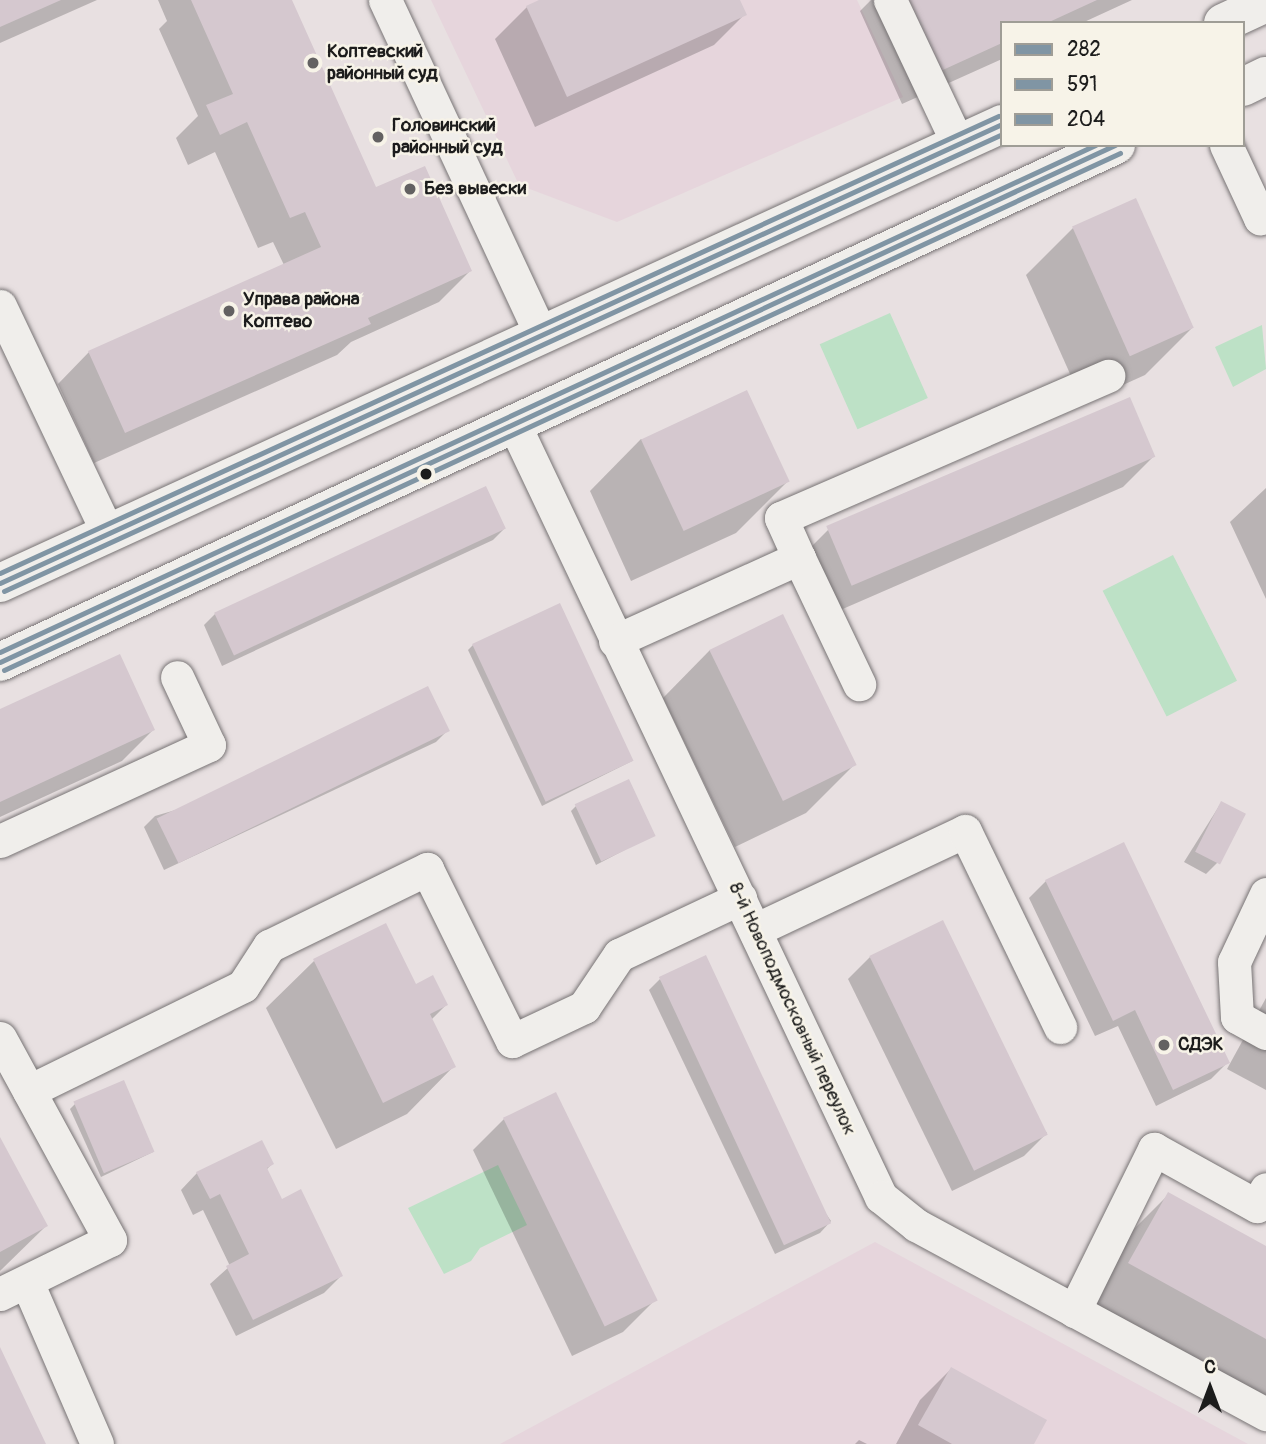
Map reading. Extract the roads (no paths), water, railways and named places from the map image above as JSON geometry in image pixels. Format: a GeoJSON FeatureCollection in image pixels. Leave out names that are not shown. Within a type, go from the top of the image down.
{"type":"FeatureCollection","features":[{"type":"Feature","properties":{"kind":"main road"},"geometry":{"type":"LineString","coordinates":[[1228,21],[1266,4]]}},
{"type":"Feature","properties":{"kind":"main road"},"geometry":{"type":"LineString","coordinates":[[1245,86],[1266,76]]}},
{"type":"Feature","properties":{"kind":"main road"},"geometry":{"type":"LineString","coordinates":[[0,583],[540,332],[1000,125]]}},
{"type":"Feature","properties":{"kind":"main road"},"geometry":{"type":"LineString","coordinates":[[0,662],[513,422],[1112,147]]}},
{"type":"Feature","properties":{"kind":"street"},"geometry":{"type":"LineString","coordinates":[[384,0],[540,332]]}},
{"type":"Feature","properties":{"kind":"street"},"geometry":{"type":"LineString","coordinates":[[891,0],[958,144]]}},
{"type":"Feature","properties":{"kind":"street"},"geometry":{"type":"LineString","coordinates":[[1227,147],[1260,218],[1266,215]]}},
{"type":"Feature","properties":{"kind":"street"},"geometry":{"type":"LineString","coordinates":[[0,306],[108,533]]}},
{"type":"Feature","properties":{"kind":"street"},"geometry":{"type":"LineString","coordinates":[[859,684],[781,519],[1108,376]]}},
{"type":"Feature","properties":{"kind":"street","name":"8-й Новоподмосковный переулок"},"geometry":{"type":"LineString","coordinates":[[513,422],[881,1197],[916,1225],[1266,1414]]}},
{"type":"Feature","properties":{"kind":"street"},"geometry":{"type":"LineString","coordinates":[[615,641],[799,558]]}},
{"type":"Feature","properties":{"kind":"street"},"geometry":{"type":"LineString","coordinates":[[0,841],[209,745],[177,677]]}},
{"type":"Feature","properties":{"kind":"street"},"geometry":{"type":"LineString","coordinates":[[755,930],[965,831],[1060,1027]]}},
{"type":"Feature","properties":{"kind":"street"},"geometry":{"type":"LineString","coordinates":[[29,1091],[243,986],[269,946],[427,869],[512,1041],[584,1007],[619,955],[740,898]]}},
{"type":"Feature","properties":{"kind":"street"},"geometry":{"type":"LineString","coordinates":[[1266,894],[1234,962],[1237,1017],[1266,1033]]}},
{"type":"Feature","properties":{"kind":"street"},"geometry":{"type":"LineString","coordinates":[[0,1038],[110,1240],[13,1288],[97,1444]]}},
{"type":"Feature","properties":{"kind":"street"},"geometry":{"type":"LineString","coordinates":[[1074,1311],[1154,1149],[1258,1206],[1266,1189]]}},
{"type":"Feature","properties":{"kind":"place","name":"Коптевский районный суд"},"geometry":{"type":"Point","coordinates":[313,63]}},
{"type":"Feature","properties":{"kind":"place","name":"Головинский районный суд"},"geometry":{"type":"Point","coordinates":[378,137]}},
{"type":"Feature","properties":{"kind":"place","name":"Без вывески"},"geometry":{"type":"Point","coordinates":[410,189]}},
{"type":"Feature","properties":{"kind":"place","name":"Управа района Коптево"},"geometry":{"type":"Point","coordinates":[229,311]}},
{"type":"Feature","properties":{"kind":"place","name":"СДЭК"},"geometry":{"type":"Point","coordinates":[1164,1045]}}]}
